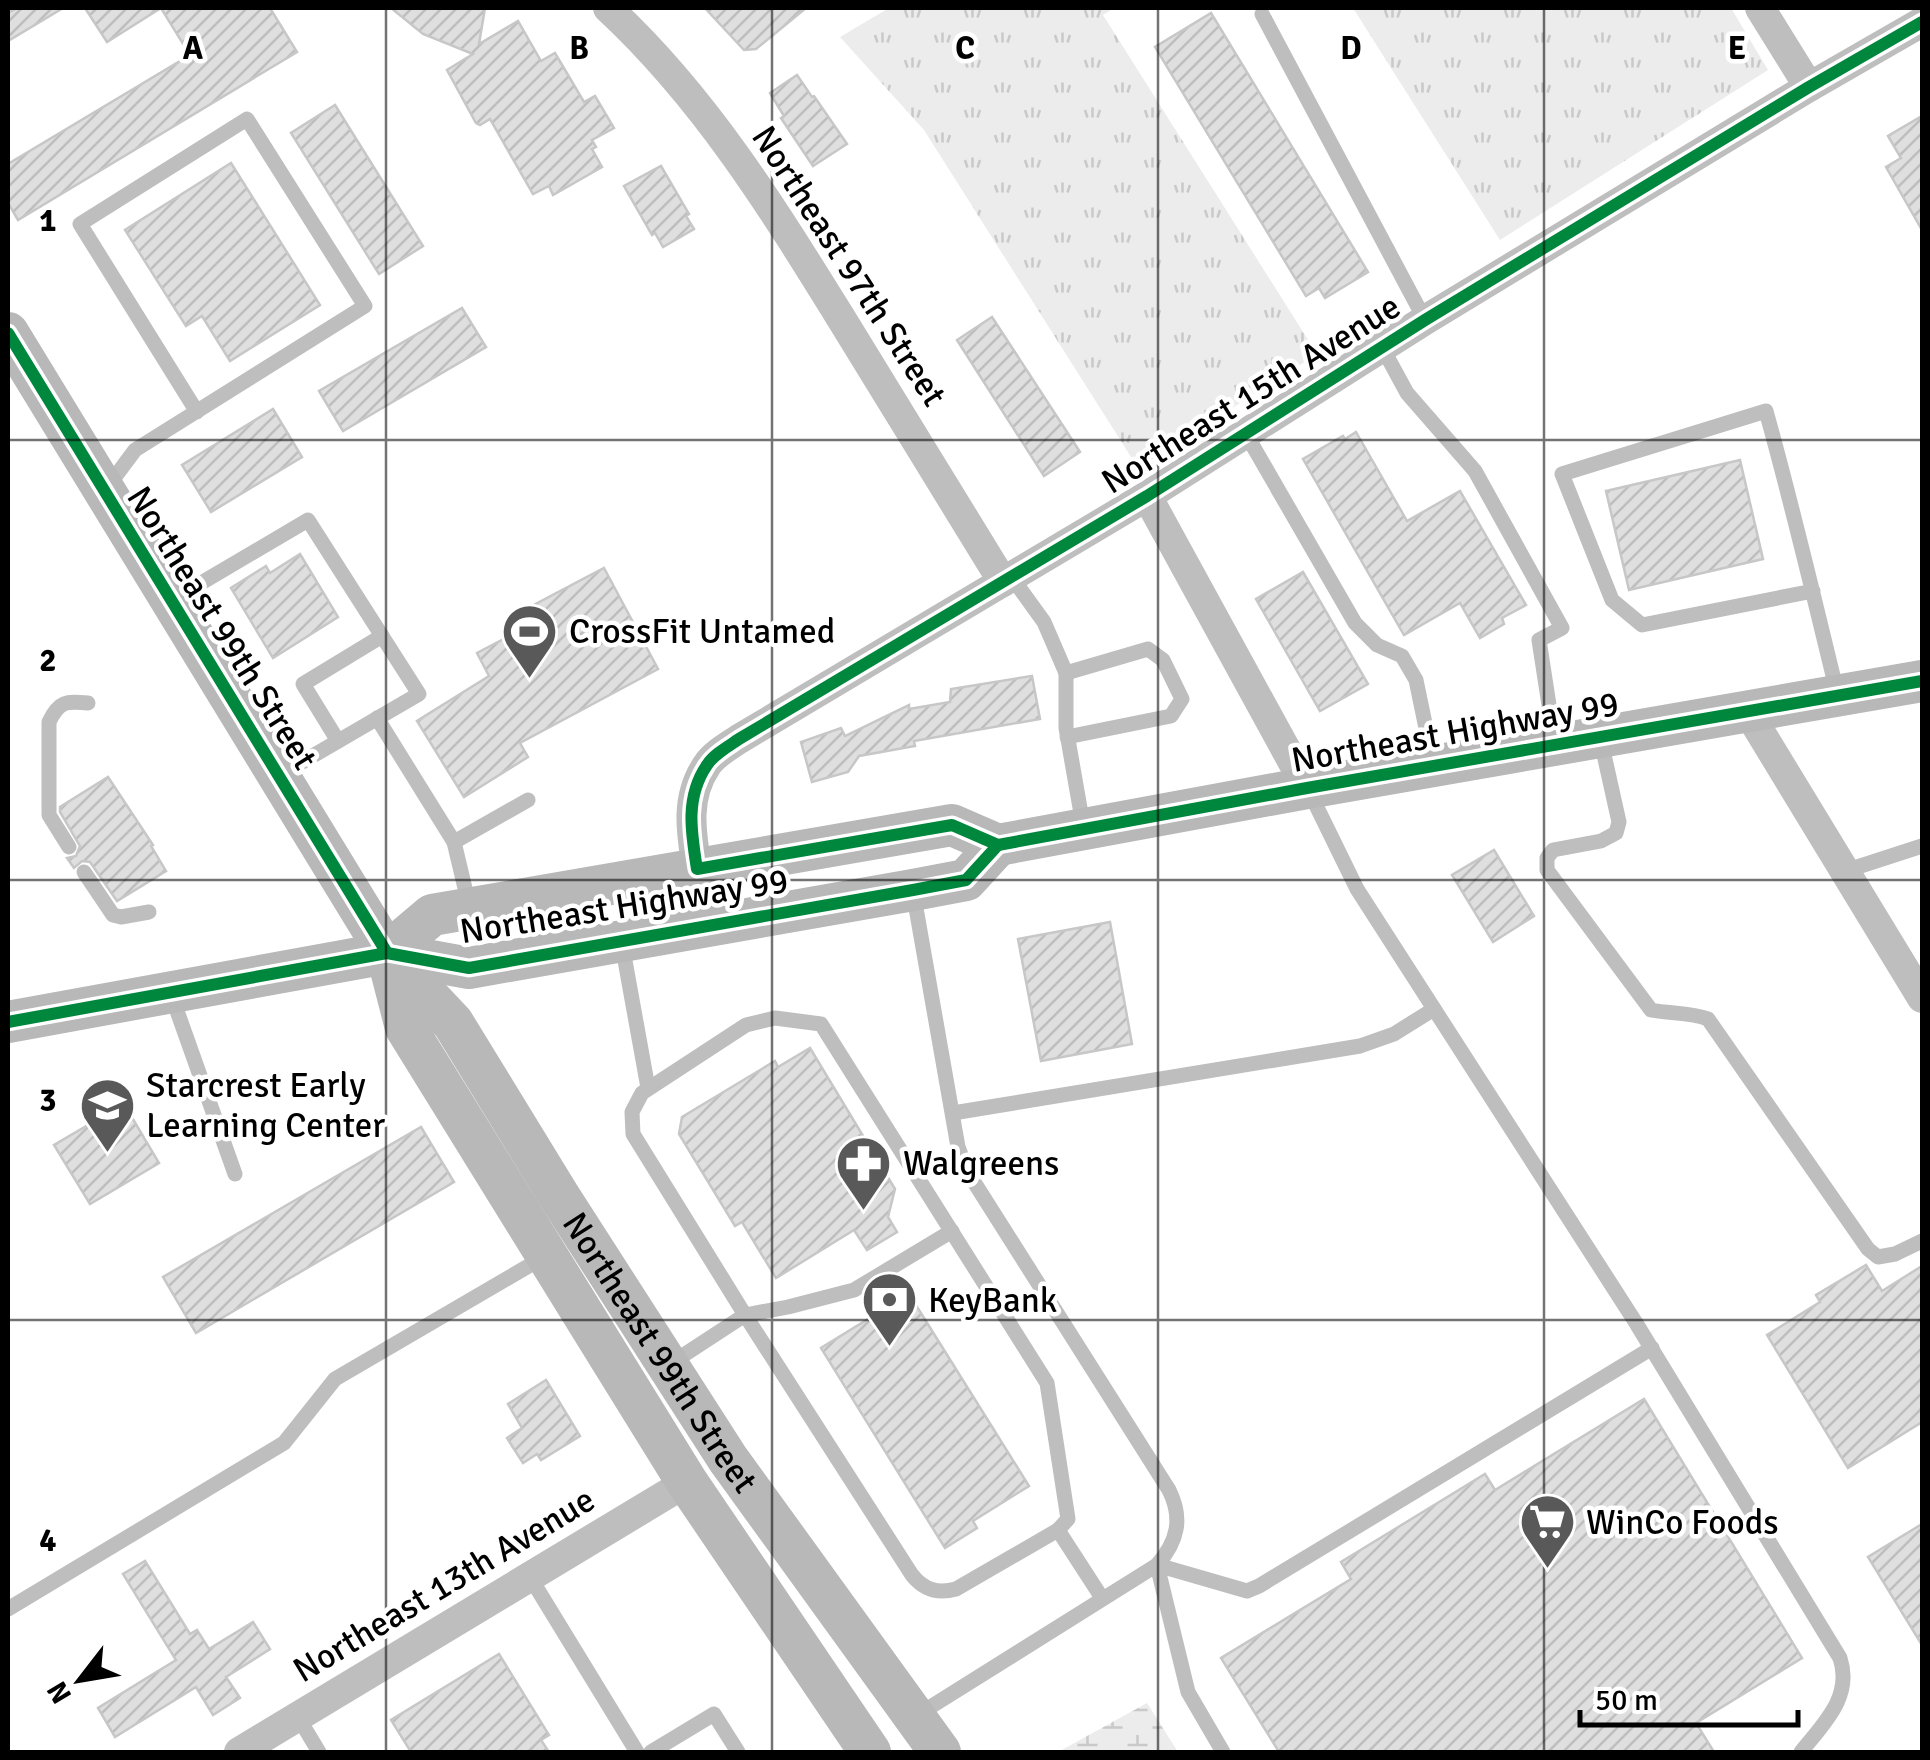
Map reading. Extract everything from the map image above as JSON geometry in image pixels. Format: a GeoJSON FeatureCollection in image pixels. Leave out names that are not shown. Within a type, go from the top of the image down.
{"type":"FeatureCollection","features":[{"type":"Feature","properties":{"kind":"main road","name":"Northeast 99th Street"},"geometry":{"type":"LineString","coordinates":[[14,357],[104,492],[387,953],[453,1023],[728,1459],[940,1752]]}},
{"type":"Feature","properties":{"kind":"main road","name":"Northeast Highway 99"},"geometry":{"type":"LineString","coordinates":[[387,953],[432,915],[470,908],[952,825],[998,845],[1922,680]]}},
{"type":"Feature","properties":{"kind":"main road","name":"Northeast Highway 99"},"geometry":{"type":"LineString","coordinates":[[8,1022],[387,953],[469,968],[913,890],[966,880],[998,845]]}},
{"type":"Feature","properties":{"kind":"main road","name":"Northeast 99th Street"},"geometry":{"type":"LineString","coordinates":[[387,953],[406,1028],[687,1482],[870,1752]]}},
{"type":"Feature","properties":{"kind":"main road"},"geometry":{"type":"LineString","coordinates":[[687,1482],[733,1502],[832,1644],[859,1672],[910,1709]]}},
{"type":"Feature","properties":{"kind":"street","name":"Northeast 97th Street"},"geometry":{"type":"LineString","coordinates":[[608,8],[682,84],[770,202],[1003,582]]}},
{"type":"Feature","properties":{"kind":"street"},"geometry":{"type":"LineString","coordinates":[[1760,8],[1809,87]]}},
{"type":"Feature","properties":{"kind":"street","name":"Northeast 15th Avenue"},"geometry":{"type":"LineString","coordinates":[[697,869],[691,829],[692,796],[708,762],[739,738],[1148,496],[1425,320],[1922,22]]}},
{"type":"Feature","properties":{"kind":"street"},"geometry":{"type":"LineString","coordinates":[[1148,496],[1308,788]]}},
{"type":"Feature","properties":{"kind":"street"},"geometry":{"type":"LineString","coordinates":[[1748,712],[1922,998]]}},
{"type":"Feature","properties":{"kind":"street","name":"Northeast 13th Avenue"},"geometry":{"type":"LineString","coordinates":[[238,1752],[687,1482]]}},
{"type":"Feature","properties":{"kind":"lane"},"geometry":{"type":"LineString","coordinates":[[1262,14],[1425,320]]}},
{"type":"Feature","properties":{"kind":"lane"},"geometry":{"type":"LineString","coordinates":[[104,492],[135,450],[197,412],[365,306],[247,119],[80,224],[197,412]]}},
{"type":"Feature","properties":{"kind":"lane"},"geometry":{"type":"LineString","coordinates":[[1382,348],[1407,393],[1475,471],[1562,628],[1539,640],[1556,745]]}},
{"type":"Feature","properties":{"kind":"lane"},"geometry":{"type":"LineString","coordinates":[[1813,591],[1642,625],[1612,600],[1562,474],[1766,410],[1813,591],[1838,696]]}},
{"type":"Feature","properties":{"kind":"lane"},"geometry":{"type":"LineString","coordinates":[[1246,434],[1355,623],[1377,645],[1402,656],[1416,680],[1434,766]]}},
{"type":"Feature","properties":{"kind":"lane"},"geometry":{"type":"LineString","coordinates":[[171,602],[308,520],[419,694],[278,776]]}},
{"type":"Feature","properties":{"kind":"lane"},"geometry":{"type":"LineString","coordinates":[[1003,582],[1018,586],[1044,622],[1066,673],[1067,737],[1083,829]]}},
{"type":"Feature","properties":{"kind":"lane"},"geometry":{"type":"LineString","coordinates":[[338,741],[303,684],[382,636]]}},
{"type":"Feature","properties":{"kind":"lane"},"geometry":{"type":"LineString","coordinates":[[1066,673],[1148,650],[1163,660],[1182,699],[1171,716],[1067,737]]}},
{"type":"Feature","properties":{"kind":"lane"},"geometry":{"type":"LineString","coordinates":[[69,847],[49,815],[49,722],[56,708],[68,701],[88,703]]}},
{"type":"Feature","properties":{"kind":"lane"},"geometry":{"type":"LineString","coordinates":[[378,718],[454,842],[470,908]]}},
{"type":"Feature","properties":{"kind":"lane"},"geometry":{"type":"LineString","coordinates":[[1600,737],[1619,822],[1616,833],[1601,841],[1552,850],[1547,870],[1651,1010],[1693,1013],[1708,1019],[1868,1249],[1878,1256],[1895,1254],[1922,1241]]}},
{"type":"Feature","properties":{"kind":"lane"},"geometry":{"type":"LineString","coordinates":[[1308,788],[1358,889],[1652,1348],[1840,1658],[1844,1672],[1842,1695],[1801,1752]]}},
{"type":"Feature","properties":{"kind":"lane"},"geometry":{"type":"LineString","coordinates":[[454,842],[528,800]]}},
{"type":"Feature","properties":{"kind":"lane"},"geometry":{"type":"LineString","coordinates":[[1845,871],[1922,846]]}},
{"type":"Feature","properties":{"kind":"lane"},"geometry":{"type":"LineString","coordinates":[[84,872],[114,915],[149,912]]}},
{"type":"Feature","properties":{"kind":"lane"},"geometry":{"type":"LineString","coordinates":[[910,1709],[1158,1564],[1177,1533],[1178,1522],[1174,1500],[967,1171],[958,1146],[913,890]]}},
{"type":"Feature","properties":{"kind":"lane"},"geometry":{"type":"LineString","coordinates":[[622,942],[648,1088]]}},
{"type":"Feature","properties":{"kind":"lane"},"geometry":{"type":"LineString","coordinates":[[171,993],[235,1174]]}},
{"type":"Feature","properties":{"kind":"lane"},"geometry":{"type":"LineString","coordinates":[[953,1113],[1360,1046],[1394,1034],[1434,1009]]}},
{"type":"Feature","properties":{"kind":"lane"},"geometry":{"type":"LineString","coordinates":[[775,1018],[821,1024],[952,1231],[1046,1383],[1068,1519],[1058,1530],[956,1590],[940,1592],[922,1586],[912,1575],[745,1315],[633,1134],[634,1105],[648,1088],[746,1025],[775,1018]]}},
{"type":"Feature","properties":{"kind":"lane"},"geometry":{"type":"LineString","coordinates":[[667,1366],[745,1315],[854,1290],[952,1231]]}},
{"type":"Feature","properties":{"kind":"lane"},"geometry":{"type":"LineString","coordinates":[[8,1609],[284,1443],[335,1379],[547,1256]]}},
{"type":"Feature","properties":{"kind":"lane"},"geometry":{"type":"LineString","coordinates":[[1158,1564],[1247,1591],[1652,1348]]}},
{"type":"Feature","properties":{"kind":"lane"},"geometry":{"type":"LineString","coordinates":[[1058,1530],[1102,1598]]}},
{"type":"Feature","properties":{"kind":"lane"},"geometry":{"type":"LineString","coordinates":[[1158,1564],[1188,1692],[1223,1752]]}},
{"type":"Feature","properties":{"kind":"lane"},"geometry":{"type":"LineString","coordinates":[[530,1577],[637,1752]]}},
{"type":"Feature","properties":{"kind":"lane"},"geometry":{"type":"LineString","coordinates":[[651,1752],[714,1714],[738,1752]]}},
{"type":"Feature","properties":{"kind":"lane"},"geometry":{"type":"LineString","coordinates":[[298,1717],[319,1752]]}},
{"type":"Feature","properties":{"kind":"green space"},"geometry":{"type":"Polygon","coordinates":[[[889,8],[1114,8],[1103,15],[1317,354],[1138,468],[924,130],[840,37],[889,8]]]}},
{"type":"Feature","properties":{"kind":"green space"},"geometry":{"type":"Polygon","coordinates":[[[1353,8],[1731,8],[1768,70],[1500,240],[1353,8]]]}},
{"type":"Feature","properties":{"kind":"green space"},"geometry":{"type":"Polygon","coordinates":[[[1147,1703],[1178,1752],[1058,1752],[1147,1703]]]}},
{"type":"Feature","properties":{"kind":"building"},"geometry":{"type":"Polygon","coordinates":[[[17,8],[63,8],[8,41],[8,13],[17,8]]]}},
{"type":"Feature","properties":{"kind":"building"},"geometry":{"type":"Polygon","coordinates":[[[85,8],[161,8],[107,42],[85,8]]]}},
{"type":"Feature","properties":{"kind":"building"},"geometry":{"type":"Polygon","coordinates":[[[161,8],[270,8],[297,52],[18,220],[8,203],[8,164],[190,55],[161,8]]]}},
{"type":"Feature","properties":{"kind":"building"},"geometry":{"type":"Polygon","coordinates":[[[391,8],[485,8],[479,44],[518,21],[541,61],[555,53],[584,102],[595,96],[614,128],[592,140],[596,147],[592,149],[602,167],[553,195],[549,186],[533,194],[490,119],[480,125],[476,123],[447,70],[473,54],[423,34],[391,8]]]}},
{"type":"Feature","properties":{"kind":"building"},"geometry":{"type":"Polygon","coordinates":[[[705,8],[806,8],[756,49],[744,50],[705,8]]]}},
{"type":"Feature","properties":{"kind":"building"},"geometry":{"type":"Polygon","coordinates":[[[1211,13],[1368,272],[1325,298],[1319,288],[1306,296],[1155,47],[1211,13]]]}},
{"type":"Feature","properties":{"kind":"building"},"geometry":{"type":"Polygon","coordinates":[[[797,75],[847,144],[813,166],[781,118],[784,116],[770,93],[797,75]]]}},
{"type":"Feature","properties":{"kind":"building"},"geometry":{"type":"Polygon","coordinates":[[[335,105],[423,246],[379,274],[291,133],[335,105]]]}},
{"type":"Feature","properties":{"kind":"building"},"geometry":{"type":"Polygon","coordinates":[[[1922,116],[1922,230],[1886,167],[1901,158],[1888,136],[1922,116]]]}},
{"type":"Feature","properties":{"kind":"building"},"geometry":{"type":"Polygon","coordinates":[[[231,163],[320,305],[230,361],[202,316],[186,326],[125,230],[231,163]]]}},
{"type":"Feature","properties":{"kind":"building"},"geometry":{"type":"Polygon","coordinates":[[[661,166],[694,229],[663,247],[624,186],[661,166]]]}},
{"type":"Feature","properties":{"kind":"building"},"geometry":{"type":"Polygon","coordinates":[[[462,308],[486,347],[343,431],[319,391],[462,308]]]}},
{"type":"Feature","properties":{"kind":"building"},"geometry":{"type":"Polygon","coordinates":[[[992,317],[1080,452],[1044,476],[957,340],[992,317]]]}},
{"type":"Feature","properties":{"kind":"building"},"geometry":{"type":"Polygon","coordinates":[[[273,409],[302,457],[211,512],[182,465],[273,409]]]}},
{"type":"Feature","properties":{"kind":"building"},"geometry":{"type":"Polygon","coordinates":[[[1356,432],[1407,521],[1460,491],[1526,605],[1502,618],[1504,624],[1480,638],[1460,603],[1404,635],[1303,459],[1356,432]]]}},
{"type":"Feature","properties":{"kind":"building"},"geometry":{"type":"Polygon","coordinates":[[[1740,460],[1763,559],[1629,590],[1606,491],[1740,460]]]}},
{"type":"Feature","properties":{"kind":"building"},"geometry":{"type":"Polygon","coordinates":[[[300,554],[338,617],[273,658],[231,588],[266,566],[270,573],[300,554]]]}},
{"type":"Feature","properties":{"kind":"building"},"geometry":{"type":"Polygon","coordinates":[[[604,568],[658,669],[520,743],[528,757],[464,797],[417,721],[489,676],[477,653],[536,622],[528,608],[604,568]]]}},
{"type":"Feature","properties":{"kind":"building"},"geometry":{"type":"Polygon","coordinates":[[[1303,572],[1368,684],[1320,711],[1256,599],[1303,572]]]}},
{"type":"Feature","properties":{"kind":"building"},"geometry":{"type":"Polygon","coordinates":[[[1032,676],[1040,719],[914,741],[915,746],[859,756],[848,772],[812,782],[801,742],[841,728],[845,736],[909,705],[909,709],[950,702],[951,689],[1032,676]]]}},
{"type":"Feature","properties":{"kind":"building"},"geometry":{"type":"Polygon","coordinates":[[[108,777],[166,871],[117,901],[90,862],[82,861],[74,868],[67,858],[76,856],[80,846],[60,812],[60,807],[108,777]]]}},
{"type":"Feature","properties":{"kind":"building"},"geometry":{"type":"Polygon","coordinates":[[[1494,850],[1534,916],[1493,942],[1452,875],[1494,850]]]}},
{"type":"Feature","properties":{"kind":"building"},"geometry":{"type":"Polygon","coordinates":[[[1110,922],[1132,1044],[1041,1061],[1018,939],[1110,922]]]}},
{"type":"Feature","properties":{"kind":"building","name":"Walgreens"},"geometry":{"type":"Polygon","coordinates":[[[810,1048],[895,1189],[888,1217],[897,1232],[867,1250],[854,1230],[776,1278],[742,1222],[735,1226],[679,1134],[682,1117],[775,1061],[778,1067],[810,1048]]]}},
{"type":"Feature","properties":{"kind":"building","name":"Starcrest Early Learning Center"},"geometry":{"type":"Polygon","coordinates":[[[124,1104],[159,1163],[90,1204],[54,1145],[124,1104]]]}},
{"type":"Feature","properties":{"kind":"building"},"geometry":{"type":"Polygon","coordinates":[[[421,1127],[454,1182],[196,1333],[163,1277],[421,1127]]]}},
{"type":"Feature","properties":{"kind":"building"},"geometry":{"type":"Polygon","coordinates":[[[1866,1265],[1882,1291],[1922,1266],[1922,1422],[1848,1468],[1767,1335],[1820,1302],[1816,1295],[1866,1265]]]}},
{"type":"Feature","properties":{"kind":"building"},"geometry":{"type":"Polygon","coordinates":[[[909,1294],[1029,1486],[973,1521],[977,1528],[945,1548],[821,1348],[909,1294]]]}},
{"type":"Feature","properties":{"kind":"building"},"geometry":{"type":"Polygon","coordinates":[[[546,1380],[580,1436],[541,1460],[537,1454],[523,1463],[507,1438],[522,1428],[508,1404],[546,1380]]]}},
{"type":"Feature","properties":{"kind":"building","name":"WinCo Foods"},"geometry":{"type":"Polygon","coordinates":[[[1644,1399],[1802,1658],[1696,1723],[1714,1752],[1279,1752],[1221,1658],[1351,1579],[1341,1562],[1485,1474],[1495,1490],[1644,1399]]]}},
{"type":"Feature","properties":{"kind":"building"},"geometry":{"type":"Polygon","coordinates":[[[1922,1524],[1922,1645],[1868,1557],[1922,1524]]]}},
{"type":"Feature","properties":{"kind":"building"},"geometry":{"type":"Polygon","coordinates":[[[145,1561],[190,1634],[197,1630],[209,1649],[253,1622],[270,1649],[226,1677],[240,1698],[213,1715],[196,1687],[115,1737],[98,1708],[176,1660],[123,1574],[145,1561]]]}},
{"type":"Feature","properties":{"kind":"building"},"geometry":{"type":"Polygon","coordinates":[[[499,1654],[549,1735],[541,1740],[549,1752],[411,1752],[391,1720],[499,1654]]]}},
{"type":"Feature","properties":{"kind":"cycle path"},"geometry":{"type":"LineString","coordinates":[[1922,22],[1425,320],[1147,496],[726,747],[707,765],[695,790],[693,842],[697,869],[952,825],[998,845],[1922,681]]}},
{"type":"Feature","properties":{"kind":"cycle path"},"geometry":{"type":"LineString","coordinates":[[8,333],[387,953]]}},
{"type":"Feature","properties":{"kind":"cycle path"},"geometry":{"type":"LineString","coordinates":[[8,1022],[387,953],[469,968],[913,890],[966,880],[998,845]]}},
{"type":"Feature","properties":{"kind":"place","name":"CrossFit Untamed"},"geometry":{"type":"Point","coordinates":[530,680]}},
{"type":"Feature","properties":{"kind":"place","name":"Starcrest Early Learning Center"},"geometry":{"type":"Point","coordinates":[107,1154]}},
{"type":"Feature","properties":{"kind":"place","name":"Walgreens"},"geometry":{"type":"Point","coordinates":[864,1212]}},
{"type":"Feature","properties":{"kind":"place","name":"KeyBank"},"geometry":{"type":"Point","coordinates":[889,1349]}},
{"type":"Feature","properties":{"kind":"place","name":"WinCo Foods"},"geometry":{"type":"Point","coordinates":[1547,1571]}}]}
